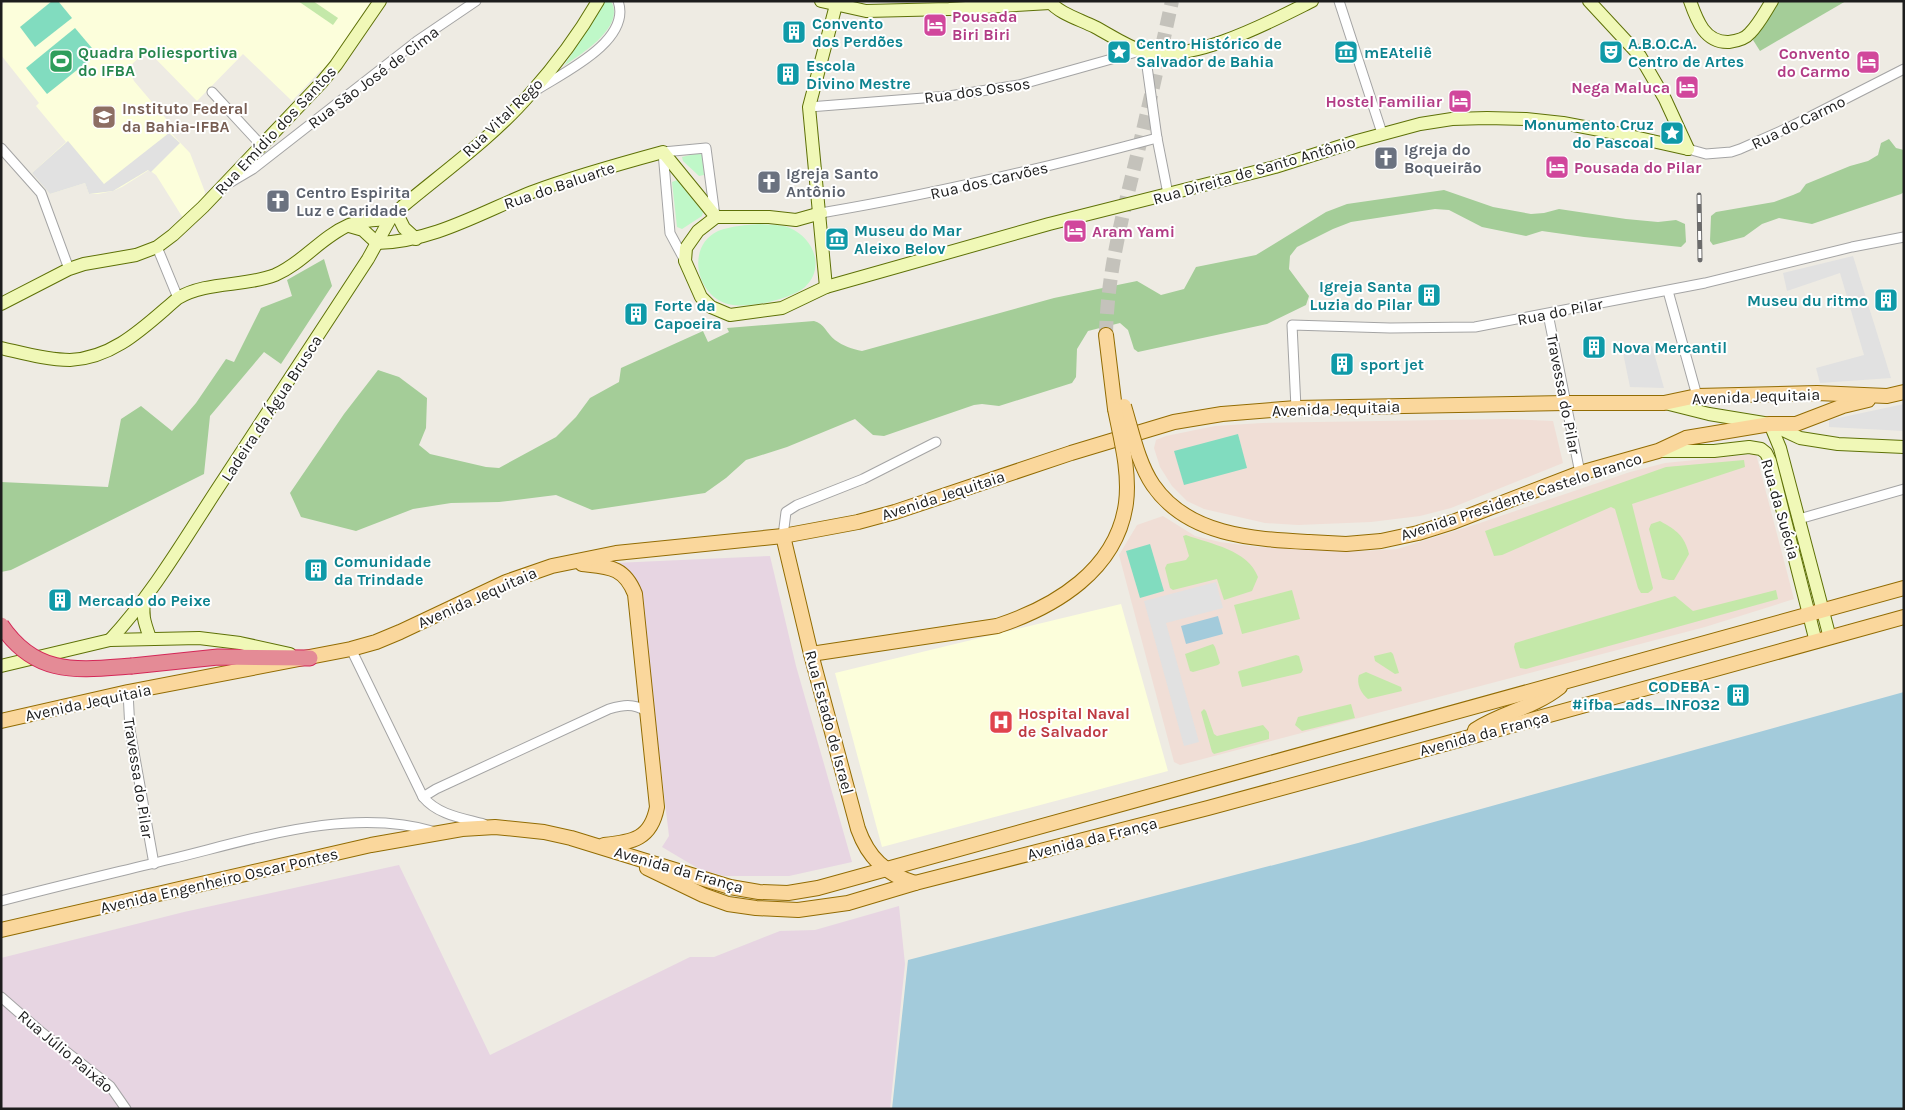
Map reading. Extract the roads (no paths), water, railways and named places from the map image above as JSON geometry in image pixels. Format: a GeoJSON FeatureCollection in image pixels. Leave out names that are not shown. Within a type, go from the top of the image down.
{"type":"FeatureCollection","features":[{"type":"Feature","properties":{"kind":"highway"},"geometry":{"type":"LineString","coordinates":[[1,625],[13,640],[25,650],[46,664],[60,668],[95,669],[218,657],[310,658]]}},
{"type":"Feature","properties":{"kind":"main road","name":"Avenida Presidente Castelo Branco"},"geometry":{"type":"LineString","coordinates":[[811,654],[997,626],[1039,610],[1068,592],[1097,566],[1112,544],[1126,503],[1127,476],[1119,408],[1106,336]]}},
{"type":"Feature","properties":{"kind":"main road","name":"Avenida Jequitaia"},"geometry":{"type":"LineString","coordinates":[[1,721],[128,692],[351,650],[400,632],[506,582],[538,570],[567,563],[616,553],[783,536],[858,522],[895,512],[1071,452],[1174,422],[1222,414],[1296,408],[1664,403],[1697,396],[1816,393],[1887,396],[1904,392]]}},
{"type":"Feature","properties":{"kind":"main road","name":"Avenida Presidente Castelo Branco"},"geometry":{"type":"LineString","coordinates":[[1119,408],[1153,485],[1176,510],[1194,521],[1215,530],[1241,536],[1271,540],[1346,544],[1381,541],[1418,533],[1453,522],[1580,473],[1658,451],[1686,438],[1770,424],[1796,424],[1843,406],[1887,396]]}},
{"type":"Feature","properties":{"kind":"main road","name":"Rua Estado de Israel"},"geometry":{"type":"LineString","coordinates":[[783,536],[811,654],[858,829],[867,849],[886,869],[899,878],[915,882]]}},
{"type":"Feature","properties":{"kind":"main road"},"geometry":{"type":"LineString","coordinates":[[567,563],[611,567],[625,577],[635,594],[657,808],[655,818],[647,832],[636,839],[599,846]]}},
{"type":"Feature","properties":{"kind":"main road","name":"Avenida da França"},"geometry":{"type":"LineString","coordinates":[[599,846],[707,880],[759,892],[788,893],[818,888],[1904,588]]}},
{"type":"Feature","properties":{"kind":"main road","name":"Avenida da França"},"geometry":{"type":"LineString","coordinates":[[599,846],[703,895],[728,904],[767,910],[798,910],[848,903],[915,882],[1208,808],[1904,617]]}},
{"type":"Feature","properties":{"kind":"main road"},"geometry":{"type":"LineString","coordinates":[[1459,740],[1481,726],[1540,701],[1566,682]]}},
{"type":"Feature","properties":{"kind":"main road","name":"Avenida Engenheiro Oscar Pontes"},"geometry":{"type":"LineString","coordinates":[[1,930],[371,845],[437,832],[495,827],[544,832],[599,846]]}},
{"type":"Feature","properties":{"kind":"street","name":"Rua Emídio dos Santos"},"geometry":{"type":"LineString","coordinates":[[157,247],[173,235],[221,188],[336,65],[380,1]]}},
{"type":"Feature","properties":{"kind":"street","name":"Rua São José de Cima"},"geometry":{"type":"LineString","coordinates":[[221,188],[253,169],[404,52],[476,1]]}},
{"type":"Feature","properties":{"kind":"street","name":"Rua Vital Rego"},"geometry":{"type":"LineString","coordinates":[[393,215],[462,157],[530,95],[559,58],[598,1]]}},
{"type":"Feature","properties":{"kind":"street"},"geometry":{"type":"LineString","coordinates":[[530,95],[610,40],[620,18],[618,1]]}},
{"type":"Feature","properties":{"kind":"street"},"geometry":{"type":"LineString","coordinates":[[821,1],[866,11],[949,9],[1012,3],[1049,2],[1058,10],[1142,51],[1169,53],[1208,46],[1258,28],[1312,1]]}},
{"type":"Feature","properties":{"kind":"street"},"geometry":{"type":"LineString","coordinates":[[1339,1],[1382,133]]}},
{"type":"Feature","properties":{"kind":"street"},"geometry":{"type":"LineString","coordinates":[[1589,1],[1640,56],[1665,99],[1688,149]]}},
{"type":"Feature","properties":{"kind":"street"},"geometry":{"type":"LineString","coordinates":[[1690,1],[1702,30],[1714,39],[1722,42],[1731,42],[1745,37],[1758,23],[1772,1]]}},
{"type":"Feature","properties":{"kind":"street"},"geometry":{"type":"LineString","coordinates":[[826,287],[821,213],[809,107],[836,5]]}},
{"type":"Feature","properties":{"kind":"street"},"geometry":{"type":"LineString","coordinates":[[1142,51],[1156,138],[1168,194]]}},
{"type":"Feature","properties":{"kind":"street","name":"Rua dos Ossos"},"geometry":{"type":"LineString","coordinates":[[809,107],[949,96],[1019,85],[1142,51]]}},
{"type":"Feature","properties":{"kind":"street","name":"Rua do Carmo"},"geometry":{"type":"LineString","coordinates":[[1688,149],[1706,154],[1719,154],[1746,147],[1790,127],[1904,69]]}},
{"type":"Feature","properties":{"kind":"street"},"geometry":{"type":"LineString","coordinates":[[212,92],[262,146]]}},
{"type":"Feature","properties":{"kind":"street","name":"Rua Direita de Santo Antônio"},"geometry":{"type":"LineString","coordinates":[[685,261],[701,298],[711,307],[730,315],[782,308],[826,287],[1049,224],[1275,167],[1382,133],[1420,124],[1487,118],[1526,119],[1563,123],[1688,149]]}},
{"type":"Feature","properties":{"kind":"street","name":"Rua dos Carvões"},"geometry":{"type":"LineString","coordinates":[[821,213],[890,201],[999,178],[1156,138]]}},
{"type":"Feature","properties":{"kind":"street"},"geometry":{"type":"LineString","coordinates":[[1,148],[41,193],[69,269]]}},
{"type":"Feature","properties":{"kind":"street"},"geometry":{"type":"LineString","coordinates":[[663,152],[706,148],[716,217]]}},
{"type":"Feature","properties":{"kind":"street"},"geometry":{"type":"LineString","coordinates":[[663,152],[716,217]]}},
{"type":"Feature","properties":{"kind":"street"},"geometry":{"type":"LineString","coordinates":[[663,152],[670,233],[685,261]]}},
{"type":"Feature","properties":{"kind":"street","name":"Rua do Baluarte"},"geometry":{"type":"LineString","coordinates":[[377,243],[403,242],[416,239],[530,197],[590,171],[663,152]]}},
{"type":"Feature","properties":{"kind":"street"},"geometry":{"type":"LineString","coordinates":[[685,261],[686,248],[690,241],[698,231],[716,217],[768,217],[796,220],[821,213]]}},
{"type":"Feature","properties":{"kind":"street"},"geometry":{"type":"LineString","coordinates":[[1,348],[54,359],[82,358],[96,355],[125,342],[178,298],[193,290],[246,283],[274,275],[295,264],[339,230],[358,222],[393,215],[416,239]]}},
{"type":"Feature","properties":{"kind":"street","name":"Ladeira da Água Brusca"},"geometry":{"type":"LineString","coordinates":[[110,640],[147,594],[186,538],[377,243],[393,215]]}},
{"type":"Feature","properties":{"kind":"street"},"geometry":{"type":"LineString","coordinates":[[348,225],[364,230],[377,243]]}},
{"type":"Feature","properties":{"kind":"street","name":"Rua do Pilar"},"geometry":{"type":"LineString","coordinates":[[1296,408],[1292,326],[1475,327],[1668,290],[1756,271],[1852,247],[1904,237]]}},
{"type":"Feature","properties":{"kind":"street"},"geometry":{"type":"LineString","coordinates":[[1,304],[69,269],[84,264],[136,255],[157,247],[178,298]]}},
{"type":"Feature","properties":{"kind":"street"},"geometry":{"type":"LineString","coordinates":[[1668,290],[1697,396]]}},
{"type":"Feature","properties":{"kind":"street","name":"Travessa do Pilar"},"geometry":{"type":"LineString","coordinates":[[1548,314],[1564,403],[1580,473]]}},
{"type":"Feature","properties":{"kind":"street"},"geometry":{"type":"LineString","coordinates":[[1664,403],[1709,414],[1770,424],[1800,438],[1838,444],[1904,447]]}},
{"type":"Feature","properties":{"kind":"street","name":"Rua da Suécia"},"geometry":{"type":"LineString","coordinates":[[1770,424],[1780,448],[1799,519],[1816,612],[1816,642]]}},
{"type":"Feature","properties":{"kind":"street"},"geometry":{"type":"LineString","coordinates":[[783,536],[786,512],[796,505],[863,479],[936,442]]}},
{"type":"Feature","properties":{"kind":"street","name":"Rua da Suécia"},"geometry":{"type":"LineString","coordinates":[[1658,451],[1714,451],[1749,447],[1766,453],[1816,612]]}},
{"type":"Feature","properties":{"kind":"street"},"geometry":{"type":"LineString","coordinates":[[1799,519],[1904,489]]}},
{"type":"Feature","properties":{"kind":"street","name":"Ladeira da Água Brusca"},"geometry":{"type":"LineString","coordinates":[[147,594],[143,608],[143,617],[150,638]]}},
{"type":"Feature","properties":{"kind":"street"},"geometry":{"type":"LineString","coordinates":[[1816,612],[1830,638]]}},
{"type":"Feature","properties":{"kind":"street"},"geometry":{"type":"LineString","coordinates":[[1,666],[110,640],[150,638],[199,638],[226,641],[310,658]]}},
{"type":"Feature","properties":{"kind":"street"},"geometry":{"type":"LineString","coordinates":[[351,650],[423,797],[439,811],[495,827]]}},
{"type":"Feature","properties":{"kind":"street","name":"Travessa do Pilar"},"geometry":{"type":"LineString","coordinates":[[128,692],[130,730],[154,864]]}},
{"type":"Feature","properties":{"kind":"street"},"geometry":{"type":"LineString","coordinates":[[423,797],[436,789],[608,709],[628,705],[638,706],[646,711]]}},
{"type":"Feature","properties":{"kind":"street","name":"Avenida Engenheiro Oscar Pontes"},"geometry":{"type":"LineString","coordinates":[[1,901],[320,824],[402,824],[437,832]]}},
{"type":"Feature","properties":{"kind":"street","name":"Rua Júlio Paixão"},"geometry":{"type":"LineString","coordinates":[[1,997],[40,1031],[110,1086],[126,1109]]}},
{"type":"Feature","properties":{"kind":"water"},"geometry":{"type":"Polygon","coordinates":[[[1218,616],[1223,634],[1186,644],[1181,626],[1218,616]]]}},
{"type":"Feature","properties":{"kind":"water"},"geometry":{"type":"Polygon","coordinates":[[[1904,692],[1904,1109],[892,1109],[908,960],[1358,843],[1904,692]]]}},
{"type":"Feature","properties":{"kind":"tunnel"},"geometry":{"type":"LineString","coordinates":[[1106,335],[1109,292],[1116,249],[1172,1]]}},
{"type":"Feature","properties":{"kind":"railway"},"geometry":{"type":"LineString","coordinates":[[1699,195],[1700,260]]}},
{"type":"Feature","properties":{"kind":"place","name":"Pousada Biri Biri"},"geometry":{"type":"Point","coordinates":[935,25]}},
{"type":"Feature","properties":{"kind":"place","name":"Convento dos Perdões"},"geometry":{"type":"Point","coordinates":[794,32]}},
{"type":"Feature","properties":{"kind":"place","name":"Centro Histórico de Salvador de Bahia"},"geometry":{"type":"Point","coordinates":[1119,52]}},
{"type":"Feature","properties":{"kind":"place","name":"mEAteliê"},"geometry":{"type":"Point","coordinates":[1346,52]}},
{"type":"Feature","properties":{"kind":"place","name":"A.B.O.C.A. Centro de Artes"},"geometry":{"type":"Point","coordinates":[1611,52]}},
{"type":"Feature","properties":{"kind":"place","name":"Quadra Poliesportiva do IFBA"},"geometry":{"type":"Point","coordinates":[61,61]}},
{"type":"Feature","properties":{"kind":"place","name":"Convento do Carmo"},"geometry":{"type":"Point","coordinates":[1868,62]}},
{"type":"Feature","properties":{"kind":"place","name":"Escola Divino Mestre"},"geometry":{"type":"Point","coordinates":[788,74]}},
{"type":"Feature","properties":{"kind":"place","name":"Nega Maluca"},"geometry":{"type":"Point","coordinates":[1687,87]}},
{"type":"Feature","properties":{"kind":"place","name":"Hostel Familiar"},"geometry":{"type":"Point","coordinates":[1460,101]}},
{"type":"Feature","properties":{"kind":"place","name":"Instituto Federal da Bahia-IFBA"},"geometry":{"type":"Point","coordinates":[104,117]}},
{"type":"Feature","properties":{"kind":"place","name":"Monumento Cruz do Pascoal"},"geometry":{"type":"Point","coordinates":[1672,133]}},
{"type":"Feature","properties":{"kind":"place","name":"Igreja do Boqueirão"},"geometry":{"type":"Point","coordinates":[1386,158]}},
{"type":"Feature","properties":{"kind":"place","name":"Pousada do Pilar"},"geometry":{"type":"Point","coordinates":[1557,167]}},
{"type":"Feature","properties":{"kind":"place","name":"Igreja Santo Antônio"},"geometry":{"type":"Point","coordinates":[769,182]}},
{"type":"Feature","properties":{"kind":"place","name":"Centro Espirita Luz e Caridade"},"geometry":{"type":"Point","coordinates":[278,201]}},
{"type":"Feature","properties":{"kind":"place","name":"Aram Yami"},"geometry":{"type":"Point","coordinates":[1075,231]}},
{"type":"Feature","properties":{"kind":"place","name":"Museu do Mar Aleixo Belov"},"geometry":{"type":"Point","coordinates":[837,239]}},
{"type":"Feature","properties":{"kind":"place","name":"Igreja Santa Luzia do Pilar"},"geometry":{"type":"Point","coordinates":[1429,295]}},
{"type":"Feature","properties":{"kind":"place","name":"Museu du ritmo"},"geometry":{"type":"Point","coordinates":[1886,300]}},
{"type":"Feature","properties":{"kind":"place","name":"Forte da Capoeira"},"geometry":{"type":"Point","coordinates":[636,314]}},
{"type":"Feature","properties":{"kind":"place","name":"Nova Mercantil"},"geometry":{"type":"Point","coordinates":[1594,347]}},
{"type":"Feature","properties":{"kind":"place","name":"sport jet"},"geometry":{"type":"Point","coordinates":[1342,364]}},
{"type":"Feature","properties":{"kind":"place","name":"Comunidade da Trindade"},"geometry":{"type":"Point","coordinates":[316,570]}},
{"type":"Feature","properties":{"kind":"place","name":"Mercado do Peixe"},"geometry":{"type":"Point","coordinates":[60,600]}},
{"type":"Feature","properties":{"kind":"place","name":"CODEBA - #ifba_ads_INF032"},"geometry":{"type":"Point","coordinates":[1738,695]}},
{"type":"Feature","properties":{"kind":"place","name":"Hospital Naval de Salvador"},"geometry":{"type":"Point","coordinates":[1001,722]}}]}
